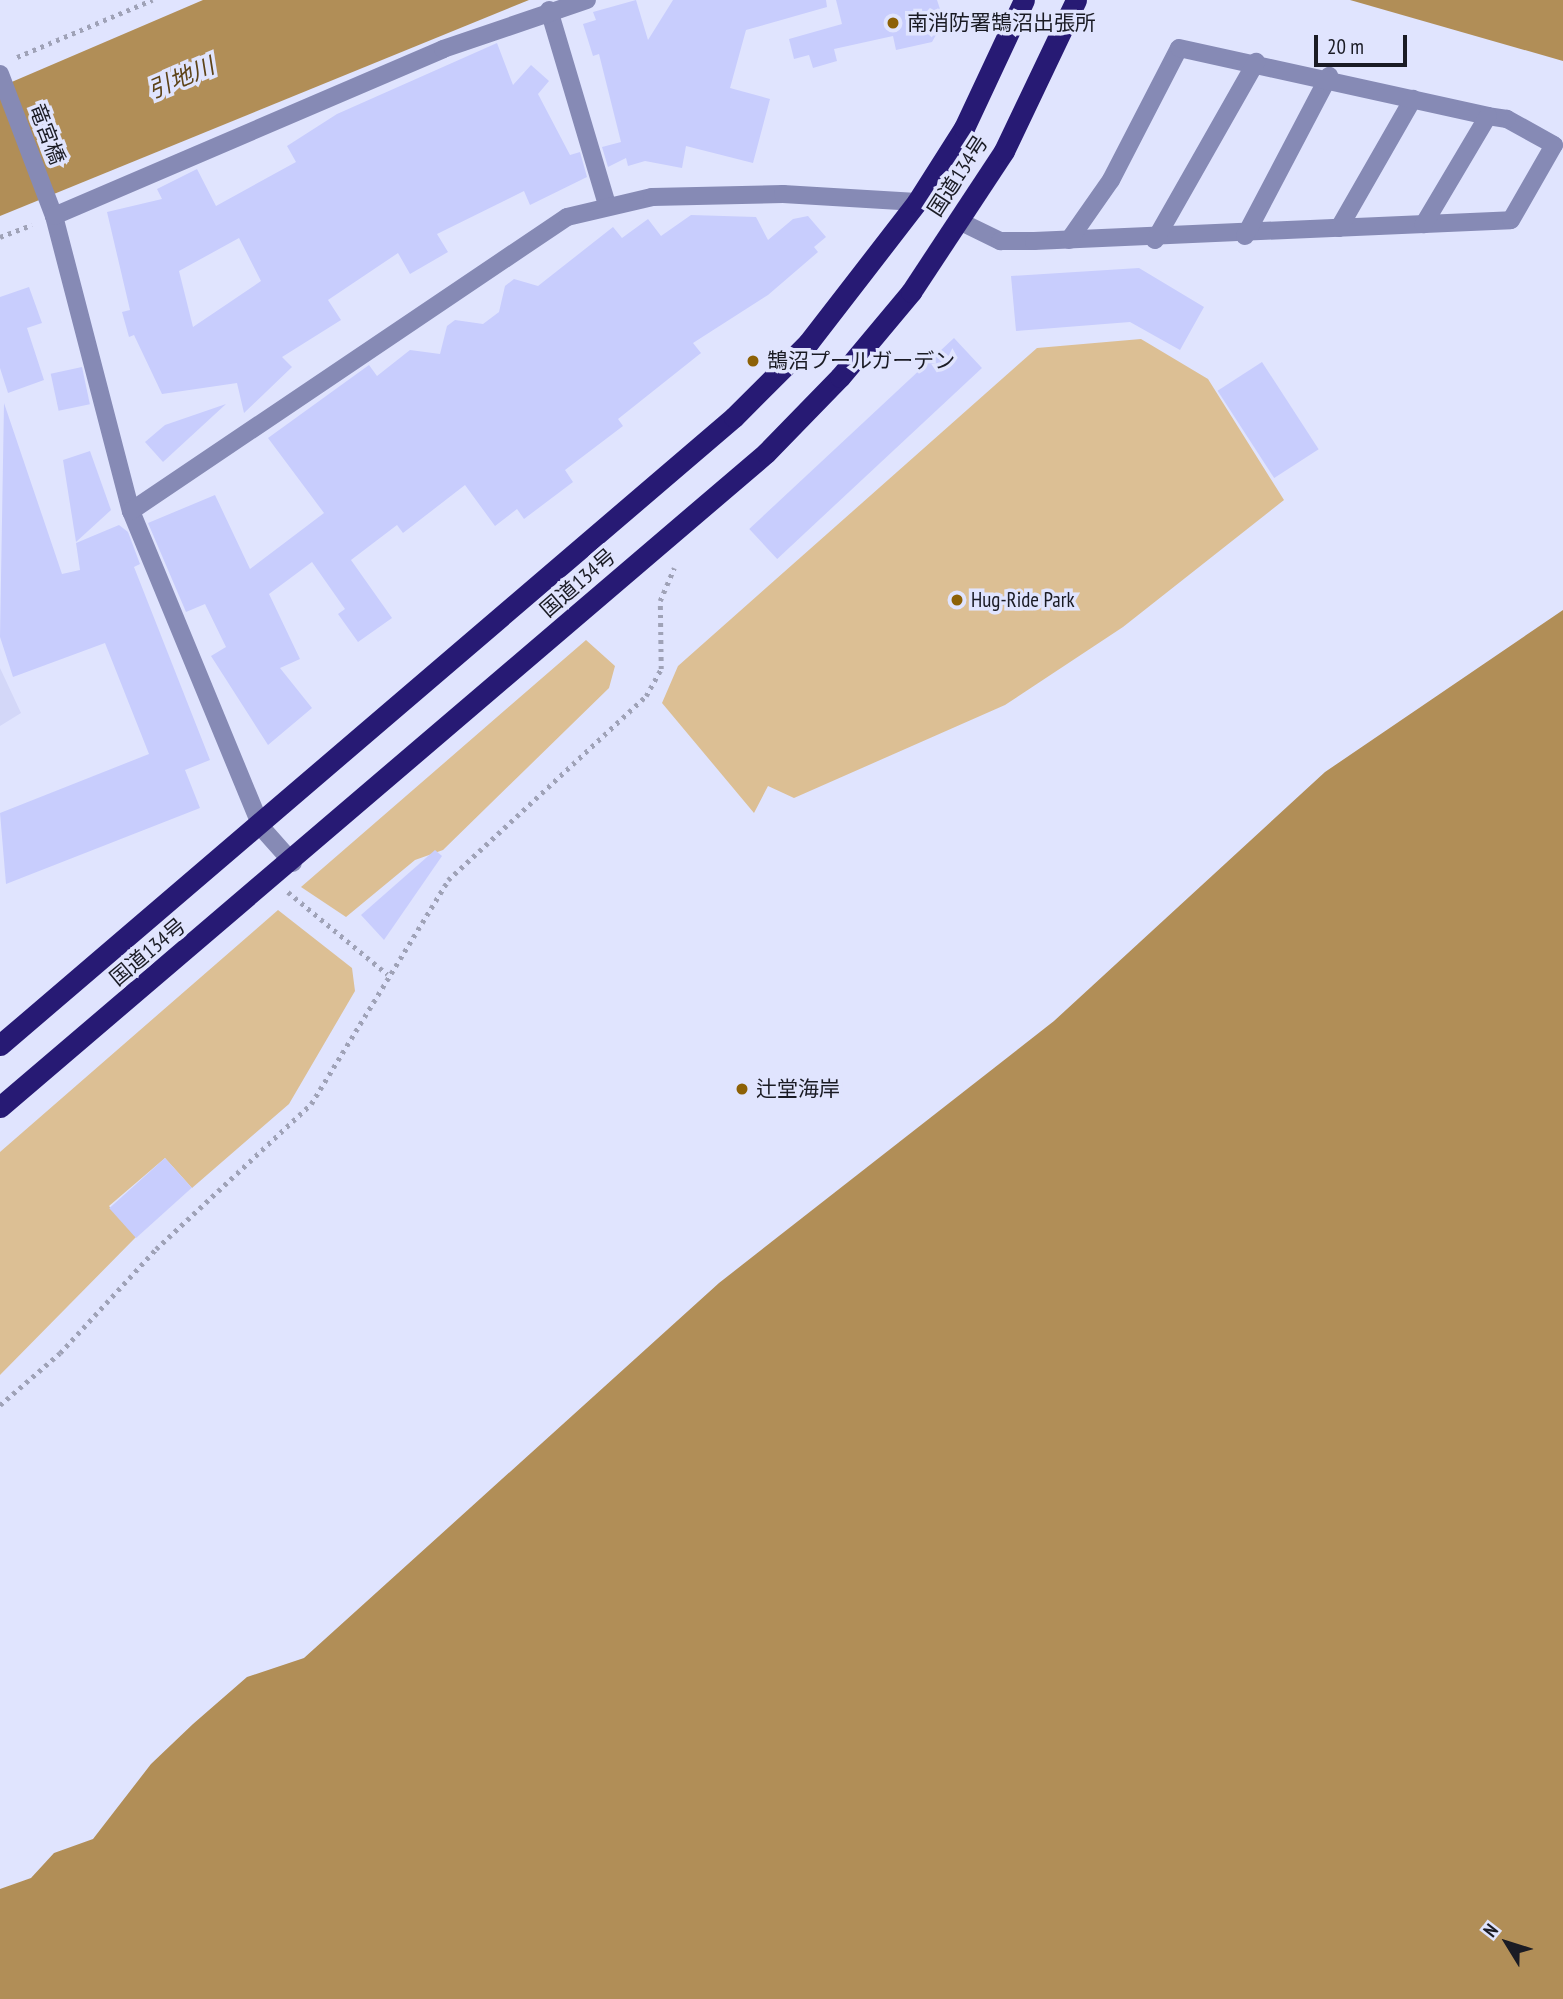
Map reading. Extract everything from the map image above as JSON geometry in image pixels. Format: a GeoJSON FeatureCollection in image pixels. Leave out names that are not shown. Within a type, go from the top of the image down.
{"type":"FeatureCollection","features":[{"type":"Feature","properties":{"kind":"highway","name":"国道134号"},"geometry":{"type":"LineString","coordinates":[[0,1045],[261,827],[734,417],[832,315],[917,202],[964,128],[1024,0]]}},
{"type":"Feature","properties":{"kind":"highway","name":"国道134号"},"geometry":{"type":"LineString","coordinates":[[0,1107],[293,863],[766,453],[911,292],[1004,151],[1076,0]]}},
{"type":"Feature","properties":{"kind":"street"},"geometry":{"type":"LineString","coordinates":[[51,210],[443,49],[550,10],[587,0]]}},
{"type":"Feature","properties":{"kind":"street"},"geometry":{"type":"LineString","coordinates":[[550,10],[607,204]]}},
{"type":"Feature","properties":{"kind":"street"},"geometry":{"type":"LineString","coordinates":[[959,221],[1000,241],[1155,240],[1511,220],[1554,145],[1507,118],[1413,99],[1329,76],[1179,48],[1111,180],[1069,240]]}},
{"type":"Feature","properties":{"kind":"street"},"geometry":{"type":"LineString","coordinates":[[1155,240],[1256,62]]}},
{"type":"Feature","properties":{"kind":"street"},"geometry":{"type":"LineString","coordinates":[[1245,236],[1329,76]]}},
{"type":"Feature","properties":{"kind":"street","name":"竜宮橋"},"geometry":{"type":"LineString","coordinates":[[1,77],[51,210],[131,511],[261,827],[293,863]]}},
{"type":"Feature","properties":{"kind":"street"},"geometry":{"type":"LineString","coordinates":[[1339,228],[1413,99]]}},
{"type":"Feature","properties":{"kind":"street"},"geometry":{"type":"LineString","coordinates":[[1424,224],[1488,116]]}},
{"type":"Feature","properties":{"kind":"street"},"geometry":{"type":"LineString","coordinates":[[131,511],[518,244],[566,216],[607,204],[783,194],[917,202]]}},
{"type":"Feature","properties":{"kind":"path"},"geometry":{"type":"LineString","coordinates":[[12,59],[152,0]]}},
{"type":"Feature","properties":{"kind":"path"},"geometry":{"type":"LineString","coordinates":[[0,237],[51,210]]}},
{"type":"Feature","properties":{"kind":"path"},"geometry":{"type":"LineString","coordinates":[[0,1405],[60,1353],[156,1249],[311,1104],[387,974],[448,880],[646,696],[661,669],[660,601],[682,555]]}},
{"type":"Feature","properties":{"kind":"path"},"geometry":{"type":"LineString","coordinates":[[275,877],[387,974]]}},
{"type":"Feature","properties":{"kind":"shaded area","name":"Hug-Ride Park"},"geometry":{"type":"Polygon","coordinates":[[[1141,339],[1208,379],[1284,500],[1123,627],[1005,705],[794,798],[768,786],[754,813],[662,703],[678,666],[1037,348],[1141,339]]]}},
{"type":"Feature","properties":{"kind":"shaded area"},"geometry":{"type":"Polygon","coordinates":[[[586,640],[615,666],[609,688],[443,850],[415,860],[346,917],[301,887],[586,640]]]}},
{"type":"Feature","properties":{"kind":"shaded area"},"geometry":{"type":"Polygon","coordinates":[[[0,668],[21,713],[0,726],[0,668]]]}},
{"type":"Feature","properties":{"kind":"shaded area"},"geometry":{"type":"Polygon","coordinates":[[[278,910],[352,968],[355,991],[289,1104],[192,1188],[165,1158],[109,1206],[136,1237],[0,1375],[0,1152],[278,910]]]}},
{"type":"Feature","properties":{"kind":"water","name":"引地川"},"geometry":{"type":"Polygon","coordinates":[[[203,0],[529,0],[0,216],[0,87],[203,0]]]}},
{"type":"Feature","properties":{"kind":"water"},"geometry":{"type":"Polygon","coordinates":[[[1350,0],[1563,0],[1563,61],[1350,0]]]}},
{"type":"Feature","properties":{"kind":"water"},"geometry":{"type":"Polygon","coordinates":[[[1563,610],[1563,1999],[0,1999],[0,1889],[31,1878],[54,1853],[93,1839],[151,1764],[247,1677],[304,1658],[719,1283],[1054,1021],[1325,772],[1563,610]]]}},
{"type":"Feature","properties":{"kind":"building"},"geometry":{"type":"Polygon","coordinates":[[[636,0],[648,40],[673,0],[826,0],[827,7],[746,30],[730,88],[770,99],[753,163],[686,146],[682,168],[645,161],[628,166],[626,158],[608,167],[602,147],[621,142],[599,54],[593,56],[583,24],[596,20],[593,12],[636,0]]]}},
{"type":"Feature","properties":{"kind":"building","name":"南消防署鵠沼出張所"},"geometry":{"type":"Polygon","coordinates":[[[836,0],[937,0],[944,21],[932,42],[896,50],[893,36],[834,49],[837,61],[813,68],[809,55],[794,59],[789,39],[842,24],[836,0]]]}},
{"type":"Feature","properties":{"kind":"building"},"geometry":{"type":"Polygon","coordinates":[[[497,43],[513,85],[531,65],[549,81],[538,94],[570,155],[580,152],[587,177],[530,205],[524,191],[437,234],[448,252],[410,274],[398,253],[328,300],[341,320],[282,357],[292,367],[244,413],[237,383],[162,394],[134,335],[129,337],[122,312],[130,310],[107,212],[162,199],[157,189],[197,169],[216,206],[296,162],[287,146],[337,114],[497,43]],[[239,238],[179,271],[193,327],[261,281],[239,238]]]}},
{"type":"Feature","properties":{"kind":"building"},"geometry":{"type":"Polygon","coordinates":[[[691,215],[756,217],[768,240],[793,219],[808,216],[826,237],[814,247],[818,252],[768,295],[693,343],[701,353],[618,419],[623,426],[565,470],[573,482],[524,519],[517,509],[495,526],[465,485],[403,533],[397,525],[351,560],[392,618],[358,642],[338,614],[345,609],[312,562],[269,594],[300,659],[280,668],[312,708],[268,745],[211,656],[226,647],[205,604],[186,612],[148,523],[215,495],[250,569],[324,513],[268,438],[369,365],[377,376],[410,350],[440,354],[447,326],[455,320],[483,324],[499,312],[505,286],[514,279],[538,286],[613,227],[622,238],[648,219],[661,236],[691,215]]]}},
{"type":"Feature","properties":{"kind":"building"},"geometry":{"type":"Polygon","coordinates":[[[1139,268],[1204,307],[1180,350],[1130,322],[1016,331],[1011,276],[1139,268]]]}},
{"type":"Feature","properties":{"kind":"building"},"geometry":{"type":"Polygon","coordinates":[[[29,287],[42,323],[27,328],[44,380],[8,393],[0,368],[0,297],[29,287]]]}},
{"type":"Feature","properties":{"kind":"building"},"geometry":{"type":"Polygon","coordinates":[[[954,338],[982,368],[777,559],[749,529],[954,338]]]}},
{"type":"Feature","properties":{"kind":"building"},"geometry":{"type":"Polygon","coordinates":[[[1262,362],[1319,449],[1274,478],[1218,391],[1262,362]]]}},
{"type":"Feature","properties":{"kind":"building"},"geometry":{"type":"Polygon","coordinates":[[[82,367],[90,404],[59,411],[51,374],[82,367]]]}},
{"type":"Feature","properties":{"kind":"building"},"geometry":{"type":"Polygon","coordinates":[[[4,403],[62,574],[80,570],[76,543],[119,525],[128,532],[140,564],[134,567],[210,760],[185,770],[200,808],[6,884],[0,813],[149,754],[105,643],[13,677],[0,637],[4,403]]]}},
{"type":"Feature","properties":{"kind":"building"},"geometry":{"type":"Polygon","coordinates":[[[226,404],[163,462],[145,442],[165,425],[226,404]]]}},
{"type":"Feature","properties":{"kind":"building"},"geometry":{"type":"Polygon","coordinates":[[[90,451],[111,510],[76,542],[63,460],[90,451]]]}},
{"type":"Feature","properties":{"kind":"building"},"geometry":{"type":"Polygon","coordinates":[[[435,850],[442,856],[384,940],[361,915],[435,850]]]}},
{"type":"Feature","properties":{"kind":"building"},"geometry":{"type":"Polygon","coordinates":[[[165,1158],[192,1188],[136,1238],[109,1208],[165,1158]]]}},
{"type":"Feature","properties":{"kind":"place","name":"南消防署鵠沼出張所"},"geometry":{"type":"Point","coordinates":[893,23]}},
{"type":"Feature","properties":{"kind":"place","name":"鵠沼プールガーデン"},"geometry":{"type":"Point","coordinates":[753,361]}},
{"type":"Feature","properties":{"kind":"place","name":"Hug-Ride Park"},"geometry":{"type":"Point","coordinates":[957,600]}},
{"type":"Feature","properties":{"kind":"place","name":"辻堂海岸"},"geometry":{"type":"Point","coordinates":[742,1089]}}]}
